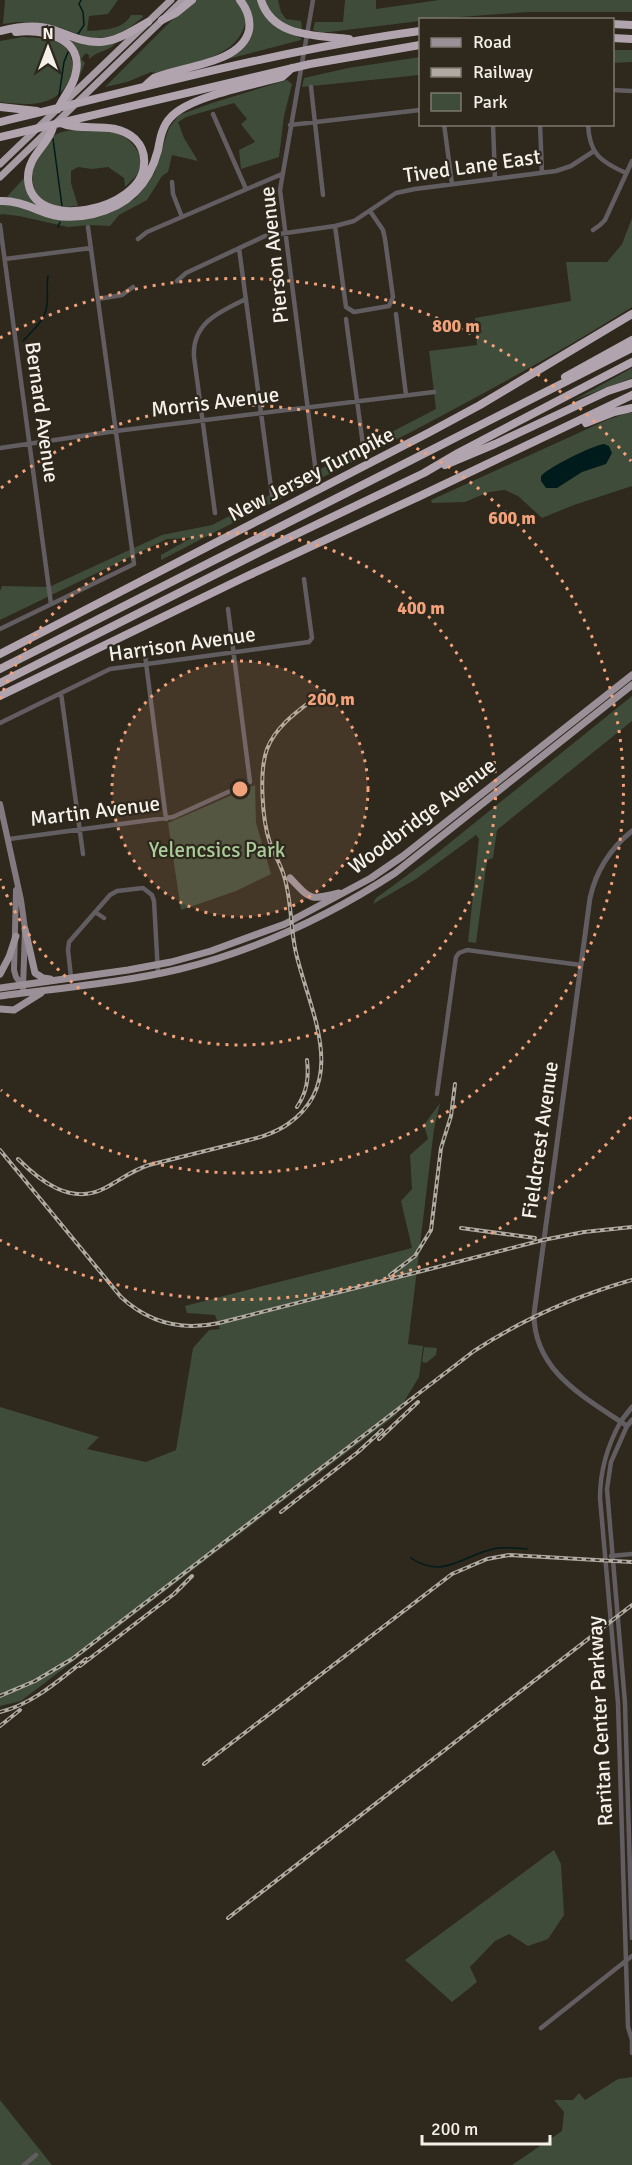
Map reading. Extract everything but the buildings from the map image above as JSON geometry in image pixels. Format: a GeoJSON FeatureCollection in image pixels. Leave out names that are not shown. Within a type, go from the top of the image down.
{"type":"FeatureCollection","features":[{"type":"Feature","properties":{"kind":"highway"},"geometry":{"type":"LineString","coordinates":[[0,164],[170,0]]}},
{"type":"Feature","properties":{"kind":"highway"},"geometry":{"type":"LineString","coordinates":[[0,177],[183,0]]}},
{"type":"Feature","properties":{"kind":"highway"},"geometry":{"type":"LineString","coordinates":[[162,20],[176,13],[192,0]]}},
{"type":"Feature","properties":{"kind":"highway"},"geometry":{"type":"LineString","coordinates":[[142,88],[153,78],[219,58],[241,45],[249,33],[250,24],[246,8],[240,0]]}},
{"type":"Feature","properties":{"kind":"highway"},"geometry":{"type":"LineString","coordinates":[[261,0],[266,13],[274,21],[297,33],[358,40]]}},
{"type":"Feature","properties":{"kind":"highway"},"geometry":{"type":"LineString","coordinates":[[0,31],[26,26],[44,27],[88,41],[100,42],[118,38],[148,22]]}},
{"type":"Feature","properties":{"kind":"highway"},"geometry":{"type":"LineString","coordinates":[[614,24],[632,25]]}},
{"type":"Feature","properties":{"kind":"highway"},"geometry":{"type":"LineString","coordinates":[[0,122],[294,53],[419,31]]}},
{"type":"Feature","properties":{"kind":"highway"},"geometry":{"type":"LineString","coordinates":[[0,36],[19,32],[45,33],[59,38],[71,47],[76,58],[76,73],[58,109]]}},
{"type":"Feature","properties":{"kind":"highway"},"geometry":{"type":"LineString","coordinates":[[614,38],[632,39]]}},
{"type":"Feature","properties":{"kind":"highway"},"geometry":{"type":"LineString","coordinates":[[0,137],[310,64],[419,45]]}},
{"type":"Feature","properties":{"kind":"highway"},"geometry":{"type":"LineString","coordinates":[[0,201],[13,202],[54,215],[69,217],[94,214],[114,207],[136,193],[147,180],[164,128],[176,112],[202,100],[282,77],[292,68]]}},
{"type":"Feature","properties":{"kind":"highway"},"geometry":{"type":"LineString","coordinates":[[0,107],[38,112]]}},
{"type":"Feature","properties":{"kind":"highway"},"geometry":{"type":"LineString","coordinates":[[57,124],[71,128],[101,127],[124,132],[134,139],[142,150],[144,165],[141,176],[134,187],[113,201],[86,209],[62,211],[42,204],[31,192],[28,176],[32,159],[57,124]]}},
{"type":"Feature","properties":{"kind":"highway","name":"New Jersey Turnpike"},"geometry":{"type":"LineString","coordinates":[[0,654],[430,432],[631,314]]}},
{"type":"Feature","properties":{"kind":"highway"},"geometry":{"type":"LineString","coordinates":[[540,396],[558,382],[632,340]]}},
{"type":"Feature","properties":{"kind":"highway","name":"New Jersey Turnpike"},"geometry":{"type":"LineString","coordinates":[[0,669],[632,348]]}},
{"type":"Feature","properties":{"kind":"highway"},"geometry":{"type":"LineString","coordinates":[[424,473],[632,362]]}},
{"type":"Feature","properties":{"kind":"highway"},"geometry":{"type":"LineString","coordinates":[[0,683],[280,542],[424,473],[475,453],[603,393],[632,383]]}},
{"type":"Feature","properties":{"kind":"highway"},"geometry":{"type":"LineString","coordinates":[[0,696],[232,583],[632,395]]}},
{"type":"Feature","properties":{"kind":"highway"},"geometry":{"type":"LineString","coordinates":[[573,424],[585,423],[632,408]]}},
{"type":"Feature","properties":{"kind":"main road","name":"Woodbridge Avenue"},"geometry":{"type":"LineString","coordinates":[[0,996],[53,979],[157,964],[212,951],[285,924],[347,892],[403,856],[632,675]]}},
{"type":"Feature","properties":{"kind":"main road","name":"Woodbridge Avenue"},"geometry":{"type":"LineString","coordinates":[[0,988],[49,990],[130,979],[180,969],[246,949],[327,913],[364,894],[395,873],[632,685]]}},
{"type":"Feature","properties":{"kind":"main road"},"geometry":{"type":"LineString","coordinates":[[0,804],[35,973],[43,978],[53,979]]}},
{"type":"Feature","properties":{"kind":"main road"},"geometry":{"type":"LineString","coordinates":[[16,877],[14,970],[22,989]]}},
{"type":"Feature","properties":{"kind":"main road"},"geometry":{"type":"LineString","coordinates":[[290,878],[302,892],[310,897],[320,898],[347,892]]}},
{"type":"Feature","properties":{"kind":"main road"},"geometry":{"type":"LineString","coordinates":[[21,1006],[25,929]]}},
{"type":"Feature","properties":{"kind":"main road"},"geometry":{"type":"LineString","coordinates":[[0,974],[16,936]]}},
{"type":"Feature","properties":{"kind":"main road"},"geometry":{"type":"LineString","coordinates":[[0,1009],[14,1010],[49,990]]}},
{"type":"Feature","properties":{"kind":"street","name":"Pierson Avenue"},"geometry":{"type":"LineString","coordinates":[[313,0],[280,190],[316,472]]}},
{"type":"Feature","properties":{"kind":"street"},"geometry":{"type":"LineString","coordinates":[[311,87],[323,195]]}},
{"type":"Feature","properties":{"kind":"street"},"geometry":{"type":"LineString","coordinates":[[614,90],[632,91]]}},
{"type":"Feature","properties":{"kind":"street"},"geometry":{"type":"LineString","coordinates":[[291,125],[419,110]]}},
{"type":"Feature","properties":{"kind":"street"},"geometry":{"type":"LineString","coordinates":[[213,114],[246,189]]}},
{"type":"Feature","properties":{"kind":"street"},"geometry":{"type":"LineString","coordinates":[[444,126],[452,184]]}},
{"type":"Feature","properties":{"kind":"street"},"geometry":{"type":"LineString","coordinates":[[493,126],[495,179]]}},
{"type":"Feature","properties":{"kind":"street"},"geometry":{"type":"LineString","coordinates":[[540,126],[542,173]]}},
{"type":"Feature","properties":{"kind":"street"},"geometry":{"type":"LineString","coordinates":[[588,126],[589,138],[594,152],[604,162],[626,173]]}},
{"type":"Feature","properties":{"kind":"street","name":"Tived Lane East"},"geometry":{"type":"LineString","coordinates":[[177,281],[186,273],[265,236],[354,221],[396,193],[564,169],[594,152]]}},
{"type":"Feature","properties":{"kind":"street"},"geometry":{"type":"LineString","coordinates":[[593,230],[605,220],[632,161]]}},
{"type":"Feature","properties":{"kind":"street"},"geometry":{"type":"LineString","coordinates":[[138,239],[147,232],[282,174]]}},
{"type":"Feature","properties":{"kind":"street"},"geometry":{"type":"LineString","coordinates":[[172,182],[173,194],[182,217]]}},
{"type":"Feature","properties":{"kind":"street"},"geometry":{"type":"LineString","coordinates":[[334,226],[346,307],[354,312],[386,307],[391,304],[393,297],[385,239],[383,230],[370,211]]}},
{"type":"Feature","properties":{"kind":"street","name":"Bernard Avenue"},"geometry":{"type":"LineString","coordinates":[[0,225],[51,604]]}},
{"type":"Feature","properties":{"kind":"street"},"geometry":{"type":"LineString","coordinates":[[0,629],[134,564],[88,227]]}},
{"type":"Feature","properties":{"kind":"street"},"geometry":{"type":"LineString","coordinates":[[5,259],[91,248]]}},
{"type":"Feature","properties":{"kind":"street"},"geometry":{"type":"LineString","coordinates":[[239,248],[272,495]]}},
{"type":"Feature","properties":{"kind":"street"},"geometry":{"type":"LineString","coordinates":[[98,298],[122,295],[133,287]]}},
{"type":"Feature","properties":{"kind":"street"},"geometry":{"type":"LineString","coordinates":[[215,513],[194,357],[196,336],[211,317],[246,299]]}},
{"type":"Feature","properties":{"kind":"street"},"geometry":{"type":"LineString","coordinates":[[396,314],[406,395]]}},
{"type":"Feature","properties":{"kind":"street"},"geometry":{"type":"LineString","coordinates":[[346,319],[363,445]]}},
{"type":"Feature","properties":{"kind":"street","name":"Morris Avenue"},"geometry":{"type":"LineString","coordinates":[[0,448],[116,431],[434,392]]}},
{"type":"Feature","properties":{"kind":"street","name":"Harrison Avenue"},"geometry":{"type":"LineString","coordinates":[[0,723],[110,669],[309,642],[312,638],[304,579]]}},
{"type":"Feature","properties":{"kind":"street"},"geometry":{"type":"LineString","coordinates":[[228,609],[233,653]]}},
{"type":"Feature","properties":{"kind":"street"},"geometry":{"type":"LineString","coordinates":[[144,647],[166,819]]}},
{"type":"Feature","properties":{"kind":"street","name":"Martin Avenue"},"geometry":{"type":"LineString","coordinates":[[9,839],[166,819],[250,782],[233,653]]}},
{"type":"Feature","properties":{"kind":"street"},"geometry":{"type":"LineString","coordinates":[[61,693],[83,854]]}},
{"type":"Feature","properties":{"kind":"street","name":"Fieldcrest Avenue"},"geometry":{"type":"LineString","coordinates":[[627,1426],[556,1374],[541,1350],[534,1321],[537,1284],[590,898],[596,880],[611,853],[632,831]]}},
{"type":"Feature","properties":{"kind":"street"},"geometry":{"type":"LineString","coordinates":[[71,977],[69,942],[106,898],[117,891],[137,888],[147,890],[154,901],[158,973]]}},
{"type":"Feature","properties":{"kind":"street"},"geometry":{"type":"LineString","coordinates":[[95,912],[104,918]]}},
{"type":"Feature","properties":{"kind":"street"},"geometry":{"type":"LineString","coordinates":[[437,1094],[456,957],[459,952],[467,950],[581,965]]}},
{"type":"Feature","properties":{"kind":"street","name":"Raritan Center Parkway"},"geometry":{"type":"LineString","coordinates":[[630,1956],[618,1703],[600,1505],[600,1482],[606,1453],[621,1422],[632,1407]]}},
{"type":"Feature","properties":{"kind":"street","name":"Raritan Center Parkway"},"geometry":{"type":"LineString","coordinates":[[632,1420],[613,1455],[608,1477],[612,1556],[629,1739],[632,1938]]}},
{"type":"Feature","properties":{"kind":"street"},"geometry":{"type":"LineString","coordinates":[[605,1556],[632,1554]]}},
{"type":"Feature","properties":{"kind":"street"},"geometry":{"type":"LineString","coordinates":[[541,2028],[626,1962],[630,1956]]}},
{"type":"Feature","properties":{"kind":"street"},"geometry":{"type":"LineString","coordinates":[[626,1962],[628,2027],[632,2040],[632,2053]]}},
{"type":"Feature","properties":{"kind":"street"},"geometry":{"type":"LineString","coordinates":[[24,2165],[36,2156]]}},
{"type":"Feature","properties":{"kind":"green space"},"geometry":{"type":"Polygon","coordinates":[[[5,0],[118,0],[108,14],[89,16],[87,31],[118,26],[131,15],[142,15],[143,17],[115,35],[82,38],[81,35],[48,24],[17,22],[3,24],[5,0]]]}},
{"type":"Feature","properties":{"kind":"green space"},"geometry":{"type":"Polygon","coordinates":[[[197,0],[236,0],[241,5],[246,21],[240,36],[232,45],[221,53],[195,63],[156,73],[151,72],[127,82],[105,87],[178,14],[197,0]]]}},
{"type":"Feature","properties":{"kind":"green space"},"geometry":{"type":"Polygon","coordinates":[[[244,0],[258,0],[269,20],[301,40],[209,64],[249,37],[244,0]]]}},
{"type":"Feature","properties":{"kind":"green space"},"geometry":{"type":"Polygon","coordinates":[[[265,0],[278,0],[281,12],[286,19],[301,21],[302,28],[300,30],[294,28],[278,20],[265,0]]]}},
{"type":"Feature","properties":{"kind":"green space"},"geometry":{"type":"Polygon","coordinates":[[[345,0],[376,0],[376,9],[439,0],[632,0],[632,12],[528,12],[419,18],[419,21],[321,33],[313,30],[315,22],[343,22],[345,0]]]}},
{"type":"Feature","properties":{"kind":"green space"},"geometry":{"type":"Polygon","coordinates":[[[22,37],[55,41],[66,48],[72,62],[70,78],[61,92],[49,100],[28,104],[0,102],[0,41],[22,37]]]}},
{"type":"Feature","properties":{"kind":"green space"},"geometry":{"type":"Polygon","coordinates":[[[65,37],[117,42],[89,59],[86,53],[81,59],[85,63],[72,89],[79,67],[79,55],[76,48],[65,37]]]}},
{"type":"Feature","properties":{"kind":"green space"},"geometry":{"type":"Polygon","coordinates":[[[614,50],[632,50],[632,62],[614,63],[614,50]]]}},
{"type":"Feature","properties":{"kind":"green space"},"geometry":{"type":"Polygon","coordinates":[[[419,57],[419,75],[302,87],[304,78],[348,68],[419,57]]]}},
{"type":"Feature","properties":{"kind":"green space"},"geometry":{"type":"Polygon","coordinates":[[[287,80],[292,84],[284,116],[279,157],[241,169],[239,150],[255,142],[241,124],[247,119],[234,103],[186,117],[178,122],[184,138],[198,161],[172,155],[168,172],[162,176],[147,200],[119,215],[110,226],[68,227],[19,216],[1,214],[0,216],[0,203],[91,217],[110,213],[136,198],[154,174],[169,128],[179,115],[287,80]]]}},
{"type":"Feature","properties":{"kind":"green space"},"geometry":{"type":"Polygon","coordinates":[[[92,128],[117,133],[133,145],[143,160],[137,175],[125,187],[124,178],[108,167],[92,169],[78,167],[71,171],[71,183],[78,206],[61,207],[47,203],[38,196],[32,175],[38,152],[46,142],[59,133],[92,128]]]}},
{"type":"Feature","properties":{"kind":"green space"},"geometry":{"type":"Polygon","coordinates":[[[24,178],[30,195],[42,208],[6,198],[24,178]]]}},
{"type":"Feature","properties":{"kind":"green space"},"geometry":{"type":"Polygon","coordinates":[[[632,218],[632,307],[458,407],[161,560],[161,555],[191,538],[167,539],[0,620],[2,586],[49,587],[162,535],[212,525],[436,409],[429,351],[477,345],[475,318],[571,301],[566,262],[607,262],[622,244],[632,218]]]}},
{"type":"Feature","properties":{"kind":"green space"},"geometry":{"type":"Polygon","coordinates":[[[632,368],[632,378],[572,401],[632,368]]]}},
{"type":"Feature","properties":{"kind":"green space"},"geometry":{"type":"Polygon","coordinates":[[[627,413],[632,413],[632,486],[542,518],[518,496],[505,490],[489,492],[465,502],[432,503],[431,500],[627,413]]]}},
{"type":"Feature","properties":{"kind":"green space"},"geometry":{"type":"Polygon","coordinates":[[[632,696],[632,721],[497,830],[493,858],[487,860],[476,943],[468,942],[479,839],[476,835],[416,879],[373,904],[376,898],[436,854],[632,696]]]}},
{"type":"Feature","properties":{"kind":"green space","name":"Yelencsics Park"},"geometry":{"type":"Polygon","coordinates":[[[255,785],[256,823],[271,874],[236,891],[181,910],[168,823],[255,785]]]}},
{"type":"Feature","properties":{"kind":"green space"},"geometry":{"type":"Polygon","coordinates":[[[440,1103],[434,1129],[408,1344],[423,1346],[419,1377],[396,1415],[21,1701],[0,1706],[0,1407],[99,1437],[87,1449],[146,1462],[176,1450],[193,1348],[209,1330],[220,1329],[215,1315],[187,1313],[185,1306],[412,1248],[401,1201],[412,1189],[410,1155],[428,1139],[424,1125],[440,1103]]]}},
{"type":"Feature","properties":{"kind":"green space"},"geometry":{"type":"Polygon","coordinates":[[[424,1347],[437,1348],[436,1355],[426,1363],[422,1362],[424,1347]]]}},
{"type":"Feature","properties":{"kind":"green space"},"geometry":{"type":"Polygon","coordinates":[[[554,1850],[561,1864],[564,1915],[548,1939],[528,1946],[509,1934],[495,1941],[470,1967],[477,1982],[452,2002],[405,1960],[554,1850]]]}},
{"type":"Feature","properties":{"kind":"green space"},"geometry":{"type":"Polygon","coordinates":[[[632,2077],[632,2165],[512,2165],[562,2131],[564,2112],[554,2100],[573,2100],[579,2093],[585,2100],[618,2079],[632,2077]]]}},
{"type":"Feature","properties":{"kind":"green space"},"geometry":{"type":"Polygon","coordinates":[[[0,2100],[52,2165],[0,2165],[0,2100]]]}},
{"type":"Feature","properties":{"kind":"water"},"geometry":{"type":"Polygon","coordinates":[[[604,444],[609,446],[612,453],[606,464],[582,472],[557,488],[546,488],[541,481],[541,476],[552,467],[604,444]]]}},
{"type":"Feature","properties":{"kind":"waterway"},"geometry":{"type":"LineString","coordinates":[[78,34],[84,25],[83,12],[79,4],[81,0]]}},
{"type":"Feature","properties":{"kind":"waterway"},"geometry":{"type":"LineString","coordinates":[[59,96],[64,62],[68,52]]}},
{"type":"Feature","properties":{"kind":"waterway"},"geometry":{"type":"LineString","coordinates":[[53,139],[62,206]]}},
{"type":"Feature","properties":{"kind":"waterway"},"geometry":{"type":"LineString","coordinates":[[58,227],[60,222]]}},
{"type":"Feature","properties":{"kind":"waterway"},"geometry":{"type":"LineString","coordinates":[[23,341],[42,319],[46,310],[48,276]]}},
{"type":"Feature","properties":{"kind":"waterway"},"geometry":{"type":"LineString","coordinates":[[411,1558],[434,1567],[454,1564],[498,1548],[527,1549]]}},
{"type":"Feature","properties":{"kind":"railway"},"geometry":{"type":"LineString","coordinates":[[18,1159],[46,1183],[68,1193],[92,1193],[149,1165],[267,1135],[288,1124],[307,1107],[317,1087],[321,1066],[320,1043],[316,1020],[296,953],[287,885],[267,833],[262,782],[267,749],[277,731],[324,691]]}},
{"type":"Feature","properties":{"kind":"railway"},"geometry":{"type":"LineString","coordinates":[[297,1107],[306,1085],[307,1060]]}},
{"type":"Feature","properties":{"kind":"railway"},"geometry":{"type":"LineString","coordinates":[[390,1275],[415,1256],[431,1230],[441,1148],[451,1116],[455,1084]]}},
{"type":"Feature","properties":{"kind":"railway"},"geometry":{"type":"LineString","coordinates":[[0,1150],[121,1297],[155,1319],[179,1325],[219,1323],[543,1240],[584,1232],[632,1227]]}},
{"type":"Feature","properties":{"kind":"railway"},"geometry":{"type":"LineString","coordinates":[[461,1228],[535,1238]]}},
{"type":"Feature","properties":{"kind":"railway"},"geometry":{"type":"LineString","coordinates":[[0,1696],[35,1681],[72,1659],[474,1351],[550,1309],[632,1280]]}},
{"type":"Feature","properties":{"kind":"railway"},"geometry":{"type":"LineString","coordinates":[[379,1439],[418,1402]]}},
{"type":"Feature","properties":{"kind":"railway"},"geometry":{"type":"LineString","coordinates":[[281,1512],[358,1452],[382,1430]]}},
{"type":"Feature","properties":{"kind":"railway"},"geometry":{"type":"LineString","coordinates":[[204,1764],[452,1574],[487,1559],[509,1555],[632,1562]]}},
{"type":"Feature","properties":{"kind":"railway"},"geometry":{"type":"LineString","coordinates":[[80,1666],[174,1594],[192,1576]]}},
{"type":"Feature","properties":{"kind":"railway"},"geometry":{"type":"LineString","coordinates":[[228,1918],[632,1605]]}},
{"type":"Feature","properties":{"kind":"railway"},"geometry":{"type":"LineString","coordinates":[[0,1712],[35,1697],[86,1659]]}},
{"type":"Feature","properties":{"kind":"railway"},"geometry":{"type":"LineString","coordinates":[[0,1726],[20,1710]]}}]}
